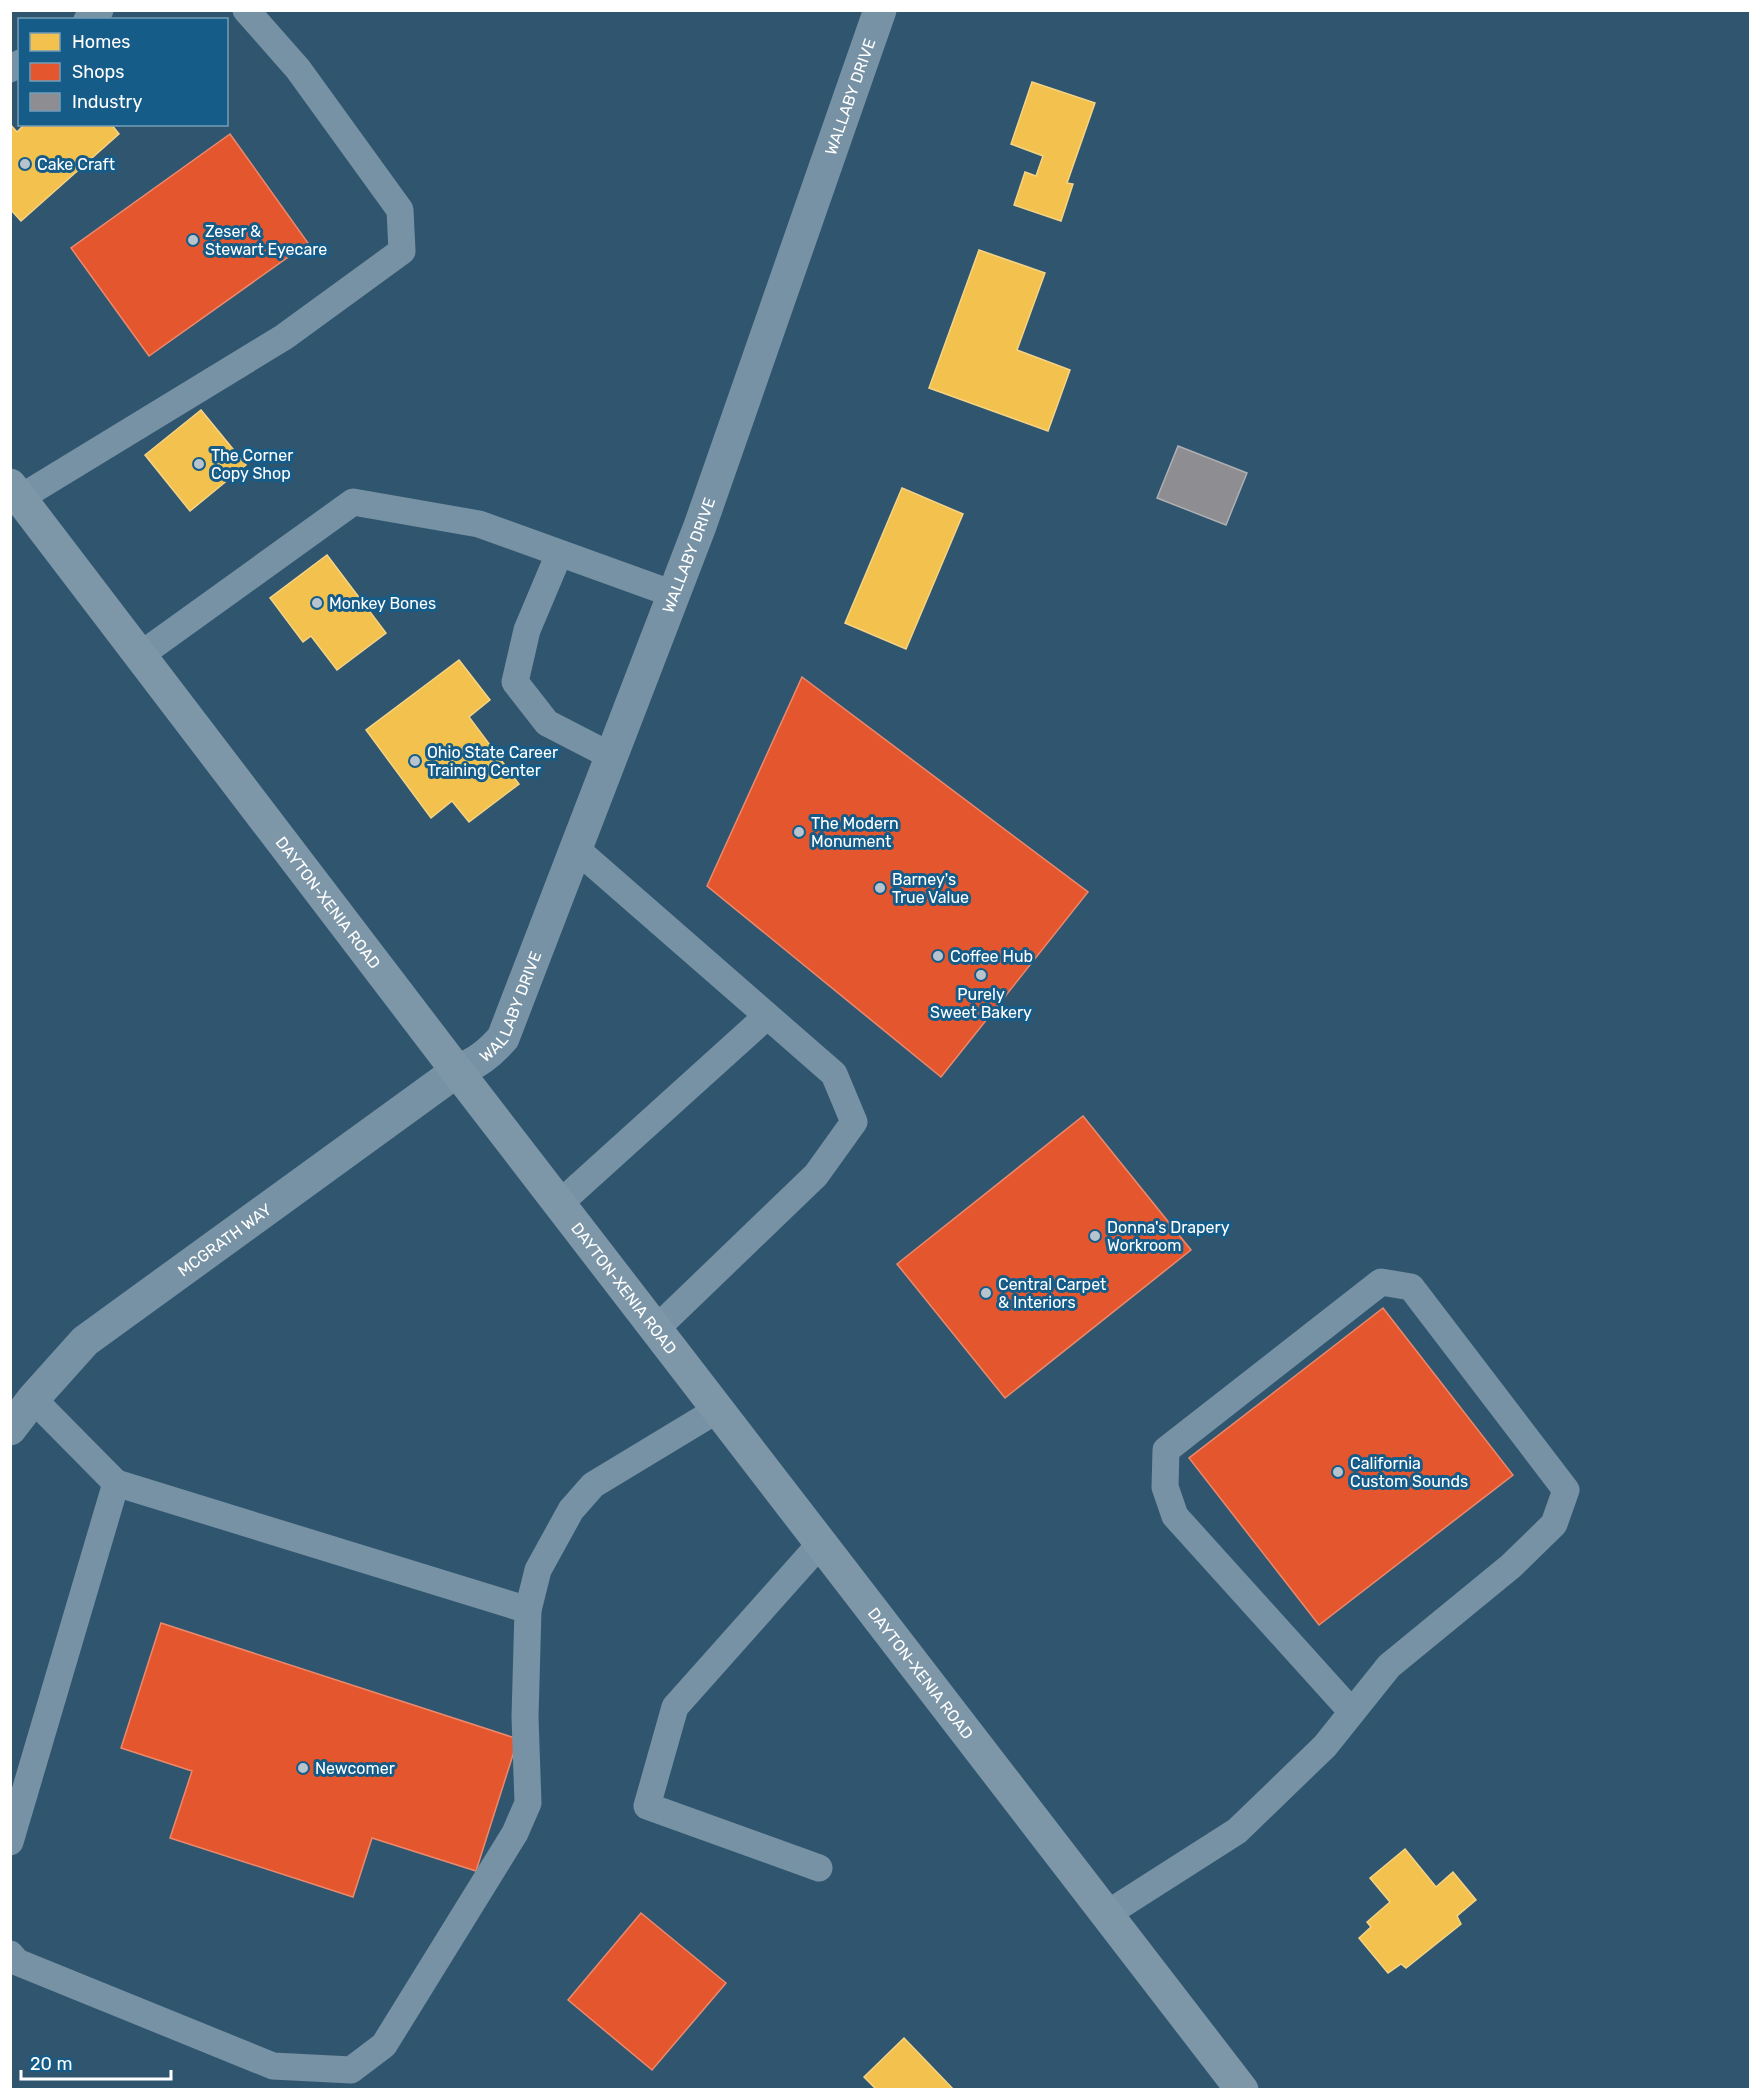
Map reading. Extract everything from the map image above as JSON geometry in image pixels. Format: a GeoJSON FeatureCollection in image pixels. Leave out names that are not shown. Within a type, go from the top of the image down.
{"type":"FeatureCollection","features":[{"type":"Feature","properties":{"kind":"main road","name":"DAYTON-XENIA ROAD"},"geometry":{"type":"LineString","coordinates":[[15,491],[717,1410],[1242,2090]]}},
{"type":"Feature","properties":{"kind":"street","name":"WALLABY DRIVE"},"geometry":{"type":"LineString","coordinates":[[457,1071],[475,1064],[491,1052],[503,1038],[708,504],[880,10]]}},
{"type":"Feature","properties":{"kind":"street","name":"MCGRATH WAY"},"geometry":{"type":"LineString","coordinates":[[10,1429],[33,1399],[85,1341],[457,1071]]}},
{"type":"Feature","properties":{"kind":"lane"},"geometry":{"type":"LineString","coordinates":[[15,491],[284,337],[402,251],[400,210],[298,69],[246,10]]}},
{"type":"Feature","properties":{"kind":"lane"},"geometry":{"type":"LineString","coordinates":[[139,656],[353,502],[479,524],[674,594]]}},
{"type":"Feature","properties":{"kind":"lane"},"geometry":{"type":"LineString","coordinates":[[559,554],[527,630],[515,682],[547,723],[611,756]]}},
{"type":"Feature","properties":{"kind":"lane"},"geometry":{"type":"LineString","coordinates":[[575,848],[834,1074],[854,1122],[816,1175],[656,1329]]}},
{"type":"Feature","properties":{"kind":"lane"},"geometry":{"type":"LineString","coordinates":[[560,1204],[767,1016]]}},
{"type":"Feature","properties":{"kind":"lane"},"geometry":{"type":"LineString","coordinates":[[1107,1914],[1237,1831],[1325,1746],[1352,1712],[1389,1665],[1511,1566],[1554,1524],[1566,1490],[1411,1287],[1381,1282],[1166,1450],[1165,1487],[1175,1516],[1352,1712]]}},
{"type":"Feature","properties":{"kind":"lane"},"geometry":{"type":"LineString","coordinates":[[33,1399],[116,1483],[528,1610]]}},
{"type":"Feature","properties":{"kind":"lane"},"geometry":{"type":"LineString","coordinates":[[10,1954],[17,1962],[273,2066],[351,2070],[384,2045],[515,1833],[528,1803],[525,1717],[528,1610],[538,1570],[571,1510],[593,1485],[717,1410]]}},
{"type":"Feature","properties":{"kind":"lane"},"geometry":{"type":"LineString","coordinates":[[10,1842],[116,1483]]}},
{"type":"Feature","properties":{"kind":"lane"},"geometry":{"type":"LineString","coordinates":[[819,1868],[647,1806],[675,1707],[820,1543]]}},
{"type":"Feature","properties":{"kind":"building: Homes"},"geometry":{"type":"Polygon","coordinates":[[[1032,82],[1095,103],[1067,183],[1073,184],[1061,221],[1014,205],[1025,172],[1036,176],[1043,156],[1011,144],[1032,82]]]}},
{"type":"Feature","properties":{"kind":"building: Homes"},"geometry":{"type":"Polygon","coordinates":[[[10,124],[17,132],[23,126],[113,126],[119,134],[21,221],[10,209],[10,124]]]}},
{"type":"Feature","properties":{"kind":"building: Homes"},"geometry":{"type":"Polygon","coordinates":[[[979,250],[1045,273],[1017,350],[1070,370],[1048,431],[929,388],[979,250]]]}},
{"type":"Feature","properties":{"kind":"building: Homes"},"geometry":{"type":"Polygon","coordinates":[[[201,410],[246,465],[190,511],[145,455],[201,410]]]}},
{"type":"Feature","properties":{"kind":"building: Homes"},"geometry":{"type":"Polygon","coordinates":[[[902,488],[963,514],[906,649],[845,623],[902,488]]]}},
{"type":"Feature","properties":{"kind":"building: Homes"},"geometry":{"type":"Polygon","coordinates":[[[327,555],[386,633],[337,670],[311,636],[303,642],[270,598],[327,555]]]}},
{"type":"Feature","properties":{"kind":"building: Homes"},"geometry":{"type":"Polygon","coordinates":[[[459,660],[490,700],[469,717],[519,784],[469,822],[452,801],[431,818],[366,730],[459,660]]]}},
{"type":"Feature","properties":{"kind":"building: Homes"},"geometry":{"type":"Polygon","coordinates":[[[1405,1849],[1436,1887],[1453,1872],[1476,1900],[1457,1916],[1461,1924],[1406,1968],[1401,1964],[1388,1973],[1359,1938],[1371,1927],[1367,1922],[1390,1902],[1370,1878],[1405,1849]]]}},
{"type":"Feature","properties":{"kind":"building: Homes"},"geometry":{"type":"Polygon","coordinates":[[[904,2038],[954,2090],[877,2090],[864,2077],[904,2038]]]}},
{"type":"Feature","properties":{"kind":"building: Shops"},"geometry":{"type":"Polygon","coordinates":[[[230,134],[308,243],[149,356],[71,248],[230,134]]]}},
{"type":"Feature","properties":{"kind":"building: Shops"},"geometry":{"type":"Polygon","coordinates":[[[802,677],[1088,892],[941,1077],[707,886],[802,677]]]}},
{"type":"Feature","properties":{"kind":"building: Shops"},"geometry":{"type":"Polygon","coordinates":[[[1083,1116],[1191,1250],[1005,1398],[897,1264],[1083,1116]]]}},
{"type":"Feature","properties":{"kind":"building: Shops"},"geometry":{"type":"Polygon","coordinates":[[[1383,1308],[1513,1475],[1319,1625],[1189,1458],[1383,1308]]]}},
{"type":"Feature","properties":{"kind":"building: Shops"},"geometry":{"type":"Polygon","coordinates":[[[161,1623],[518,1739],[476,1871],[372,1838],[353,1897],[170,1838],[192,1771],[121,1748],[161,1623]]]}},
{"type":"Feature","properties":{"kind":"building: Shops"},"geometry":{"type":"Polygon","coordinates":[[[641,1913],[726,1983],[652,2070],[568,2000],[641,1913]]]}},
{"type":"Feature","properties":{"kind":"building: Industry"},"geometry":{"type":"Polygon","coordinates":[[[1178,446],[1247,473],[1226,525],[1157,498],[1178,446]]]}},
{"type":"Feature","properties":{"kind":"place","name":"Cake Craft"},"geometry":{"type":"Point","coordinates":[25,164]}},
{"type":"Feature","properties":{"kind":"place","name":"Zeser & Stewart Eyecare"},"geometry":{"type":"Point","coordinates":[193,240]}},
{"type":"Feature","properties":{"kind":"place","name":"The Corner Copy Shop"},"geometry":{"type":"Point","coordinates":[199,464]}},
{"type":"Feature","properties":{"kind":"place","name":"Monkey Bones"},"geometry":{"type":"Point","coordinates":[317,603]}},
{"type":"Feature","properties":{"kind":"place","name":"Ohio State Career Training Center"},"geometry":{"type":"Point","coordinates":[415,761]}},
{"type":"Feature","properties":{"kind":"place","name":"The Modern Monument"},"geometry":{"type":"Point","coordinates":[799,832]}},
{"type":"Feature","properties":{"kind":"place","name":"Barney's True Value"},"geometry":{"type":"Point","coordinates":[880,888]}},
{"type":"Feature","properties":{"kind":"place","name":"Coffee Hub"},"geometry":{"type":"Point","coordinates":[938,956]}},
{"type":"Feature","properties":{"kind":"place","name":"Purely Sweet Bakery"},"geometry":{"type":"Point","coordinates":[981,975]}},
{"type":"Feature","properties":{"kind":"place","name":"Donna's Drapery Workroom"},"geometry":{"type":"Point","coordinates":[1095,1236]}},
{"type":"Feature","properties":{"kind":"place","name":"Central Carpet & Interiors"},"geometry":{"type":"Point","coordinates":[986,1293]}},
{"type":"Feature","properties":{"kind":"place","name":"California Custom Sounds"},"geometry":{"type":"Point","coordinates":[1338,1472]}},
{"type":"Feature","properties":{"kind":"place","name":"Newcomer"},"geometry":{"type":"Point","coordinates":[303,1768]}}]}
